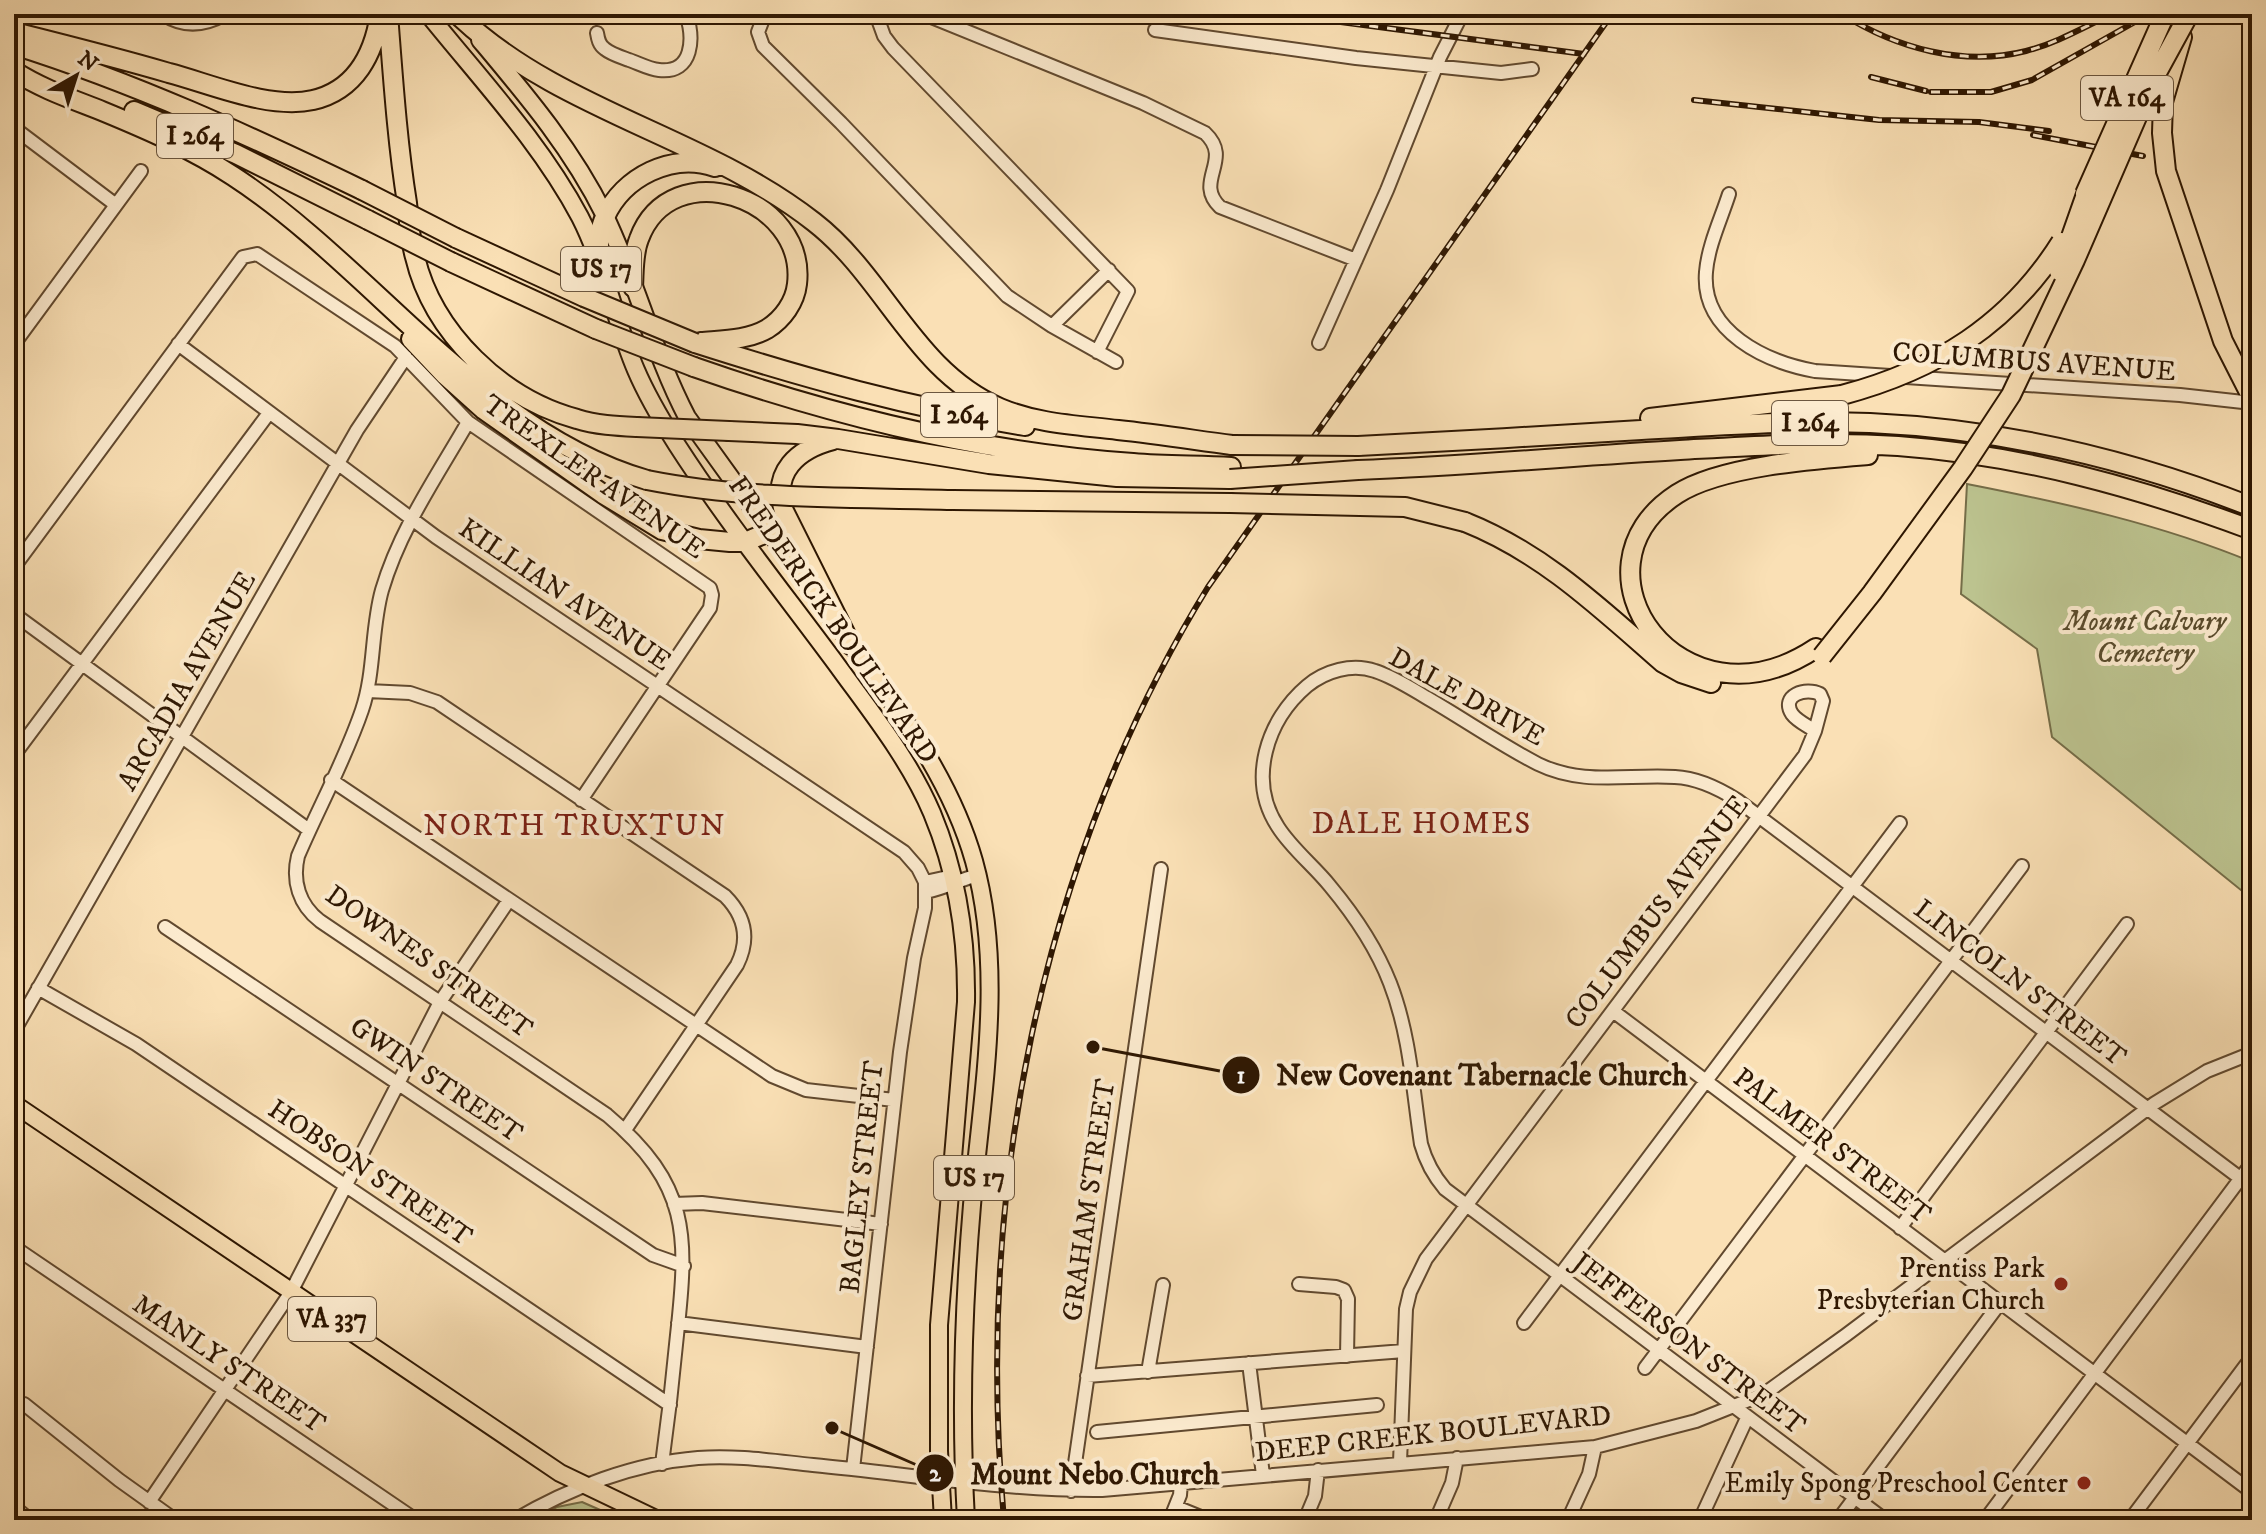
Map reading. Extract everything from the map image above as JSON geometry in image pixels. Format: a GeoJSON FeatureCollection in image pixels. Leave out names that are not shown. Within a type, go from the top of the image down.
{"type":"FeatureCollection","features":[{"type":"Feature","properties":{"kind":"highway"},"geometry":{"type":"LineString","coordinates":[[14,32],[254,97],[299,102],[327,96],[349,82],[373,48],[380,14]]}},
{"type":"Feature","properties":{"kind":"highway"},"geometry":{"type":"LineString","coordinates":[[388,14],[402,172],[415,257],[439,313],[451,331],[480,364],[533,402],[576,419],[637,427],[838,439],[989,464],[1074,473],[1156,479],[1230,473]]}},
{"type":"Feature","properties":{"kind":"highway","name":"VA 164"},"geometry":{"type":"LineString","coordinates":[[2090,183],[2165,14]]}},
{"type":"Feature","properties":{"kind":"highway"},"geometry":{"type":"LineString","coordinates":[[2190,14],[2163,102],[2166,171],[2223,341],[2252,401]]}},
{"type":"Feature","properties":{"kind":"highway"},"geometry":{"type":"LineString","coordinates":[[14,70],[33,83],[142,127],[204,157],[270,202],[472,380],[528,423],[599,463],[647,480],[691,489],[765,496],[1405,507],[1465,522],[1513,544],[1540,559],[1663,663],[1703,681],[1729,686],[1758,685],[1787,677],[1819,652],[1872,593],[1963,468],[2011,395],[2075,260],[2153,80],[2190,14]]}},
{"type":"Feature","properties":{"kind":"highway"},"geometry":{"type":"LineString","coordinates":[[459,16],[501,52],[543,78],[755,181],[787,201],[832,236],[872,280],[924,353],[979,398],[1040,421],[1232,445]]}},
{"type":"Feature","properties":{"kind":"highway","name":"I 264"},"geometry":{"type":"LineString","coordinates":[[14,45],[180,105],[362,190],[456,238],[584,297],[695,343],[815,381],[942,412],[1069,433],[1232,445],[1358,446],[1766,423],[1872,423],[1961,431],[2072,451],[2158,474],[2252,507]]}},
{"type":"Feature","properties":{"kind":"highway","name":"I 264"},"geometry":{"type":"LineString","coordinates":[[14,70],[80,91],[192,135],[451,262],[596,329],[694,367],[857,416],[978,442],[1230,473],[1358,470],[1760,445],[1849,444],[1938,450],[2032,464],[2098,479],[2252,530]]}},
{"type":"Feature","properties":{"kind":"highway"},"geometry":{"type":"LineString","coordinates":[[599,261],[599,239],[605,216],[626,188],[637,179],[663,166],[696,162],[755,181]]}},
{"type":"Feature","properties":{"kind":"highway"},"geometry":{"type":"LineString","coordinates":[[1358,446],[1681,415],[1842,395],[1921,368],[1959,347],[2000,316],[2049,263],[2090,183]]}},
{"type":"Feature","properties":{"kind":"highway"},"geometry":{"type":"LineString","coordinates":[[1938,450],[1777,464],[1705,481],[1676,494],[1653,514],[1644,528],[1632,565],[1635,604],[1650,632],[1676,656],[1705,670],[1739,675],[1773,670],[1819,652],[1949,473],[2008,384],[2049,298],[2090,183]]}},
{"type":"Feature","properties":{"kind":"highway"},"geometry":{"type":"LineString","coordinates":[[633,287],[635,250],[639,238],[664,205],[685,195],[716,192],[741,198],[764,211],[783,232],[795,256],[797,279],[793,299],[780,319],[757,333],[695,343]]}},
{"type":"Feature","properties":{"kind":"highway"},"geometry":{"type":"LineString","coordinates":[[361,279],[445,375],[484,410],[603,494],[662,530],[714,542],[745,542],[769,532]]}},
{"type":"Feature","properties":{"kind":"highway"},"geometry":{"type":"LineString","coordinates":[[838,439],[796,456],[784,474],[780,492],[784,511],[851,645]]}},
{"type":"Feature","properties":{"kind":"main road","name":"FREDERICK BOULEVARD"},"geometry":{"type":"LineString","coordinates":[[428,14],[531,139],[581,220],[647,393],[745,542],[863,699],[912,774],[940,834],[954,881],[965,943],[966,1002],[939,1325],[943,1520]]}},
{"type":"Feature","properties":{"kind":"main road","name":"FREDERICK BOULEVARD"},"geometry":{"type":"LineString","coordinates":[[459,16],[556,134],[605,216],[670,384],[687,417],[931,760],[964,831],[978,875],[986,922],[989,995],[963,1321],[961,1404],[966,1520]]}},
{"type":"Feature","properties":{"kind":"main road","name":"VA 337"},"geometry":{"type":"LineString","coordinates":[[14,1104],[513,1442],[584,1487],[658,1520]]}},
{"type":"Feature","properties":{"kind":"street"},"geometry":{"type":"LineString","coordinates":[[163,14],[172,20],[192,25],[225,14]]}},
{"type":"Feature","properties":{"kind":"street"},"geometry":{"type":"LineString","coordinates":[[597,33],[607,51],[647,67],[666,70],[681,63],[691,48],[692,30],[686,14]]}},
{"type":"Feature","properties":{"kind":"street"},"geometry":{"type":"LineString","coordinates":[[765,14],[758,32],[768,52],[841,123],[986,277],[1018,304],[1116,362]]}},
{"type":"Feature","properties":{"kind":"street"},"geometry":{"type":"LineString","coordinates":[[876,14],[884,36],[893,48],[1128,291],[1097,352]]}},
{"type":"Feature","properties":{"kind":"street"},"geometry":{"type":"LineString","coordinates":[[924,14],[1130,97],[1205,133],[1218,154],[1209,187],[1220,207],[1356,260]]}},
{"type":"Feature","properties":{"kind":"street"},"geometry":{"type":"LineString","coordinates":[[1319,343],[1436,66],[1462,14]]}},
{"type":"Feature","properties":{"kind":"street"},"geometry":{"type":"LineString","coordinates":[[1155,30],[1501,73],[1532,69]]}},
{"type":"Feature","properties":{"kind":"street"},"geometry":{"type":"LineString","coordinates":[[14,128],[116,205]]}},
{"type":"Feature","properties":{"kind":"street"},"geometry":{"type":"LineString","coordinates":[[14,344],[141,171]]}},
{"type":"Feature","properties":{"kind":"street","name":"COLUMBUS AVENUE"},"geometry":{"type":"LineString","coordinates":[[1729,194],[1708,261],[1706,282],[1710,305],[1727,330],[1739,340],[1779,362],[1815,371],[2252,401]]}},
{"type":"Feature","properties":{"kind":"street","name":"TREXLER AVENUE"},"geometry":{"type":"LineString","coordinates":[[178,344],[241,260],[252,254],[263,257],[395,346],[468,422],[706,583],[712,595],[707,613],[657,686]]}},
{"type":"Feature","properties":{"kind":"street"},"geometry":{"type":"LineString","coordinates":[[1052,326],[1109,270]]}},
{"type":"Feature","properties":{"kind":"street"},"geometry":{"type":"LineString","coordinates":[[14,567],[178,344]]}},
{"type":"Feature","properties":{"kind":"street","name":"KILLIAN AVENUE"},"geometry":{"type":"LineString","coordinates":[[178,344],[412,519],[904,852],[918,868],[926,887]]}},
{"type":"Feature","properties":{"kind":"street","name":"ARCADIA AVENUE"},"geometry":{"type":"LineString","coordinates":[[14,1031],[337,464],[374,402],[406,357]]}},
{"type":"Feature","properties":{"kind":"street"},"geometry":{"type":"LineString","coordinates":[[14,755],[269,413]]}},
{"type":"Feature","properties":{"kind":"street","name":"DOWNES STREET"},"geometry":{"type":"LineString","coordinates":[[468,422],[412,519],[382,590],[372,642],[368,691],[356,727],[295,867],[297,890],[307,908],[320,921],[607,1115],[649,1158],[674,1204],[681,1224],[684,1266],[662,1464]]}},
{"type":"Feature","properties":{"kind":"street"},"geometry":{"type":"LineString","coordinates":[[14,614],[309,830]]}},
{"type":"Feature","properties":{"kind":"street","name":"DALE DRIVE"},"geometry":{"type":"LineString","coordinates":[[1466,1206],[1436,1179],[1425,1157],[1403,1024],[1376,952],[1347,907],[1285,837],[1270,813],[1263,788],[1264,756],[1272,732],[1285,709],[1310,683],[1323,675],[1345,669],[1374,670],[1551,770],[1593,779],[1693,779],[1719,789],[1759,817]]}},
{"type":"Feature","properties":{"kind":"street"},"geometry":{"type":"LineString","coordinates":[[581,800],[657,686]]}},
{"type":"Feature","properties":{"kind":"street"},"geometry":{"type":"LineString","coordinates":[[368,691],[410,693],[437,702],[725,896],[739,913],[745,931],[742,955],[625,1130]]}},
{"type":"Feature","properties":{"kind":"street","name":"COLUMBUS AVENUE"},"geometry":{"type":"LineString","coordinates":[[1400,1462],[1406,1309],[1417,1275],[1805,755],[1815,731]]}},
{"type":"Feature","properties":{"kind":"street"},"geometry":{"type":"LineString","coordinates":[[331,780],[772,1076],[790,1085],[815,1091],[894,1100]]}},
{"type":"Feature","properties":{"kind":"street","name":"LINCOLN STREET"},"geometry":{"type":"LineString","coordinates":[[1759,817],[2252,1187]]}},
{"type":"Feature","properties":{"kind":"street"},"geometry":{"type":"LineString","coordinates":[[1524,1323],[1900,823]]}},
{"type":"Feature","properties":{"kind":"street"},"geometry":{"type":"LineString","coordinates":[[1645,1368],[2022,866]]}},
{"type":"Feature","properties":{"kind":"street","name":"GRAHAM STREET"},"geometry":{"type":"LineString","coordinates":[[1071,1491],[1161,869]]}},
{"type":"Feature","properties":{"kind":"street"},"geometry":{"type":"LineString","coordinates":[[926,887],[948,877],[954,881],[978,875]]}},
{"type":"Feature","properties":{"kind":"street","name":"BAGLEY STREET"},"geometry":{"type":"LineString","coordinates":[[853,1469],[905,1010],[926,887]]}},
{"type":"Feature","properties":{"kind":"street"},"geometry":{"type":"LineString","coordinates":[[149,1502],[291,1292],[440,1002],[509,900]]}},
{"type":"Feature","properties":{"kind":"street"},"geometry":{"type":"LineString","coordinates":[[1900,1228],[2127,924]]}},
{"type":"Feature","properties":{"kind":"street","name":"GWIN STREET"},"geometry":{"type":"LineString","coordinates":[[165,927],[653,1255],[684,1266]]}},
{"type":"Feature","properties":{"kind":"street","name":"HOBSON STREET"},"geometry":{"type":"LineString","coordinates":[[38,988],[110,1027],[670,1405]]}},
{"type":"Feature","properties":{"kind":"street","name":"PALMER STREET"},"geometry":{"type":"LineString","coordinates":[[1613,1011],[2252,1492]]}},
{"type":"Feature","properties":{"kind":"street","name":"DEEP CREEK BOULEVARD"},"geometry":{"type":"LineString","coordinates":[[515,1520],[584,1487],[662,1464],[726,1457],[1071,1491],[1595,1447],[1656,1433],[1734,1408],[1792,1376],[2184,1083],[2252,1053]]}},
{"type":"Feature","properties":{"kind":"street"},"geometry":{"type":"LineString","coordinates":[[1985,1520],[2252,1163]]}},
{"type":"Feature","properties":{"kind":"street"},"geometry":{"type":"LineString","coordinates":[[674,1204],[702,1203],[881,1224]]}},
{"type":"Feature","properties":{"kind":"street","name":"JEFFERSON STREET"},"geometry":{"type":"LineString","coordinates":[[1466,1206],[1885,1520]]}},
{"type":"Feature","properties":{"kind":"street","name":"MANLY STREET"},"geometry":{"type":"LineString","coordinates":[[14,1247],[416,1520]]}},
{"type":"Feature","properties":{"kind":"street"},"geometry":{"type":"LineString","coordinates":[[1299,1284],[1344,1290],[1348,1299],[1347,1356]]}},
{"type":"Feature","properties":{"kind":"street"},"geometry":{"type":"LineString","coordinates":[[1148,1372],[1163,1285]]}},
{"type":"Feature","properties":{"kind":"street"},"geometry":{"type":"LineString","coordinates":[[1838,1520],[2000,1303]]}},
{"type":"Feature","properties":{"kind":"street"},"geometry":{"type":"LineString","coordinates":[[678,1323],[867,1347]]}},
{"type":"Feature","properties":{"kind":"street"},"geometry":{"type":"LineString","coordinates":[[1087,1376],[1404,1351]]}},
{"type":"Feature","properties":{"kind":"street"},"geometry":{"type":"LineString","coordinates":[[2130,1520],[2252,1357]]}},
{"type":"Feature","properties":{"kind":"street"},"geometry":{"type":"LineString","coordinates":[[1249,1363],[1263,1475]]}},
{"type":"Feature","properties":{"kind":"street"},"geometry":{"type":"LineString","coordinates":[[24,1404],[175,1520]]}},
{"type":"Feature","properties":{"kind":"street"},"geometry":{"type":"LineString","coordinates":[[1097,1432],[1377,1405]]}},
{"type":"Feature","properties":{"kind":"street"},"geometry":{"type":"LineString","coordinates":[[1700,1520],[1747,1418]]}},
{"type":"Feature","properties":{"kind":"street"},"geometry":{"type":"LineString","coordinates":[[1568,1520],[1589,1474],[1595,1447]]}},
{"type":"Feature","properties":{"kind":"street"},"geometry":{"type":"LineString","coordinates":[[1436,1520],[1452,1483],[1457,1458]]}},
{"type":"Feature","properties":{"kind":"street"},"geometry":{"type":"LineString","coordinates":[[1305,1520],[1315,1496],[1318,1470]]}},
{"type":"Feature","properties":{"kind":"street"},"geometry":{"type":"LineString","coordinates":[[1170,1520],[1181,1483]]}},
{"type":"Feature","properties":{"kind":"street"},"geometry":{"type":"LineString","coordinates":[[14,1507],[30,1520]]}},
{"type":"Feature","properties":{"kind":"street"},"geometry":{"type":"LineString","coordinates":[[1176,1507],[1208,1520]]}},
{"type":"Feature","properties":{"kind":"green space","name":"Mount Calvary Cemetery"},"geometry":{"type":"Polygon","coordinates":[[[1967,484],[2111,516],[2182,536],[2252,562],[2252,899],[2052,737],[2037,649],[1961,594],[1967,484]]]}},
{"type":"Feature","properties":{"kind":"green space"},"geometry":{"type":"Polygon","coordinates":[[[582,1502],[623,1520],[536,1520],[557,1507],[582,1502]]]}},
{"type":"Feature","properties":{"kind":"railway"},"geometry":{"type":"LineString","coordinates":[[1280,14],[1584,54]]}},
{"type":"Feature","properties":{"kind":"railway"},"geometry":{"type":"LineString","coordinates":[[1004,1520],[997,1399],[1000,1278],[1011,1157],[1031,1037],[1061,919],[1100,804],[1149,693],[1208,587],[1612,14]]}},
{"type":"Feature","properties":{"kind":"railway"},"geometry":{"type":"LineString","coordinates":[[1842,14],[1907,45],[1978,57],[2037,48],[2112,14]]}},
{"type":"Feature","properties":{"kind":"railway"},"geometry":{"type":"LineString","coordinates":[[1931,92],[1991,92],[2032,80],[2149,14]]}},
{"type":"Feature","properties":{"kind":"railway"},"geometry":{"type":"LineString","coordinates":[[1871,77],[1926,91]]}},
{"type":"Feature","properties":{"kind":"railway"},"geometry":{"type":"LineString","coordinates":[[1694,100],[1879,120],[1979,122],[2049,131]]}},
{"type":"Feature","properties":{"kind":"railway"},"geometry":{"type":"LineString","coordinates":[[2033,135],[2143,156]]}},
{"type":"Feature","properties":{"kind":"place","name":"New Covenant Tabernacle Church"},"geometry":{"type":"Point","coordinates":[1093,1047]}},
{"type":"Feature","properties":{"kind":"place","name":"Prentiss Park Presbyterian Church"},"geometry":{"type":"Point","coordinates":[2061,1284]}},
{"type":"Feature","properties":{"kind":"place","name":"Mount Nebo Church"},"geometry":{"type":"Point","coordinates":[832,1428]}},
{"type":"Feature","properties":{"kind":"place","name":"Emily Spong Preschool Center"},"geometry":{"type":"Point","coordinates":[2084,1483]}},
{"type":"Feature","properties":{"kind":"district","name":"DALE HOMES"},"geometry":{"type":"Point","coordinates":[1422,824]}},
{"type":"Feature","properties":{"kind":"district","name":"NORTH TRUXTUN"},"geometry":{"type":"Point","coordinates":[575,826]}}]}
